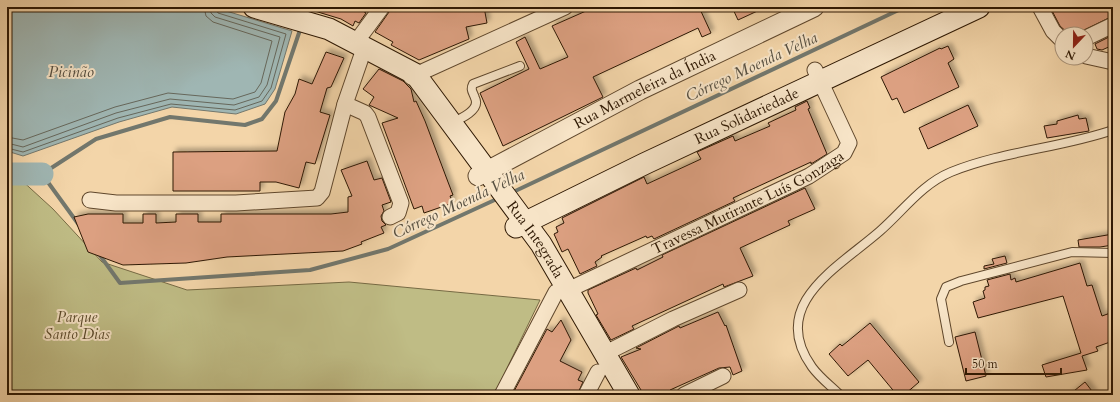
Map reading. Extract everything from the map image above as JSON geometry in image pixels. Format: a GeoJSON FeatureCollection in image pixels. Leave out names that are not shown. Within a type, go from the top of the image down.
{"type":"FeatureCollection","features":[{"type":"Feature","properties":{"kind":"main road"},"geometry":{"type":"LineString","coordinates":[[254,7],[329,29],[396,62],[413,75]]}},
{"type":"Feature","properties":{"kind":"main road","name":"Rua Solidariedade"},"geometry":{"type":"LineString","coordinates":[[818,76],[950,7]]}},
{"type":"Feature","properties":{"kind":"main road","name":"Rua Solidariedade"},"geometry":{"type":"LineString","coordinates":[[513,214],[818,76],[979,7]]}},
{"type":"Feature","properties":{"kind":"main road","name":"Rua Integrada"},"geometry":{"type":"LineString","coordinates":[[413,75],[451,123],[485,177]]}},
{"type":"Feature","properties":{"kind":"main road","name":"Rua Integrada"},"geometry":{"type":"LineString","coordinates":[[413,75],[439,124],[485,177],[513,214],[562,291],[601,363],[612,395]]}},
{"type":"Feature","properties":{"kind":"main road","name":"Rua Integrada"},"geometry":{"type":"LineString","coordinates":[[601,363],[628,395]]}},
{"type":"Feature","properties":{"kind":"street"},"geometry":{"type":"LineString","coordinates":[[90,200],[116,204],[229,203],[317,198],[322,192],[360,44],[382,7]]}},
{"type":"Feature","properties":{"kind":"street"},"geometry":{"type":"LineString","coordinates":[[413,75],[565,7]]}},
{"type":"Feature","properties":{"kind":"street","name":"Rua Marmeleira da Índia"},"geometry":{"type":"LineString","coordinates":[[485,177],[640,90],[814,7]]}},
{"type":"Feature","properties":{"kind":"street"},"geometry":{"type":"LineString","coordinates":[[1040,7],[1054,32]]}},
{"type":"Feature","properties":{"kind":"street"},"geometry":{"type":"LineString","coordinates":[[1094,34],[1113,25]]}},
{"type":"Feature","properties":{"kind":"street"},"geometry":{"type":"LineString","coordinates":[[1094,58],[1113,62]]}},
{"type":"Feature","properties":{"kind":"street","name":"Travessa Mutirante Luís Gonzaga"},"geometry":{"type":"LineString","coordinates":[[562,291],[809,176],[844,154],[849,143],[818,76]]}},
{"type":"Feature","properties":{"kind":"street"},"geometry":{"type":"LineString","coordinates":[[345,104],[365,113],[368,117],[401,203],[398,212],[390,217]]}},
{"type":"Feature","properties":{"kind":"street"},"geometry":{"type":"LineString","coordinates":[[586,395],[601,363],[673,319],[739,290]]}},
{"type":"Feature","properties":{"kind":"street"},"geometry":{"type":"LineString","coordinates":[[502,395],[562,291]]}},
{"type":"Feature","properties":{"kind":"street"},"geometry":{"type":"LineString","coordinates":[[684,395],[723,376]]}},
{"type":"Feature","properties":{"kind":"lane"},"geometry":{"type":"LineString","coordinates":[[451,123],[472,111],[476,104],[476,99],[472,93],[473,84],[520,66]]}},
{"type":"Feature","properties":{"kind":"lane"},"geometry":{"type":"LineString","coordinates":[[840,395],[812,366],[799,337],[799,314],[805,299],[814,288],[880,231],[934,180],[970,165],[1090,138],[1113,130]]}},
{"type":"Feature","properties":{"kind":"lane"},"geometry":{"type":"LineString","coordinates":[[949,342],[941,299],[946,287],[961,281],[1072,252],[1113,253]]}},
{"type":"Feature","properties":{"kind":"green space","name":"Parque Santo Dias"},"geometry":{"type":"Polygon","coordinates":[[[7,167],[53,209],[102,262],[187,290],[349,282],[540,300],[494,395],[7,395],[7,167]]]}},
{"type":"Feature","properties":{"kind":"water","name":"Picinão"},"geometry":{"type":"Polygon","coordinates":[[[7,7],[213,7],[292,31],[275,89],[265,104],[236,114],[172,107],[119,122],[23,156],[7,151],[7,7]]]}},
{"type":"Feature","properties":{"kind":"building"},"geometry":{"type":"Polygon","coordinates":[[[309,7],[363,7],[361,10],[366,13],[359,23],[355,21],[353,26],[341,19],[308,9],[309,7]]]}},
{"type":"Feature","properties":{"kind":"building"},"geometry":{"type":"Polygon","coordinates":[[[391,7],[484,7],[487,23],[466,27],[469,39],[419,60],[391,45],[393,42],[375,32],[391,7]]]}},
{"type":"Feature","properties":{"kind":"building"},"geometry":{"type":"Polygon","coordinates":[[[595,7],[699,7],[711,33],[702,37],[698,28],[593,77],[603,97],[503,146],[480,93],[529,69],[516,42],[525,37],[540,69],[568,57],[552,26],[595,7]]]}},
{"type":"Feature","properties":{"kind":"building"},"geometry":{"type":"Polygon","coordinates":[[[732,7],[766,7],[738,20],[732,7]]]}},
{"type":"Feature","properties":{"kind":"building"},"geometry":{"type":"Polygon","coordinates":[[[1050,7],[1113,7],[1113,16],[1092,26],[1060,26],[1050,7]]]}},
{"type":"Feature","properties":{"kind":"building"},"geometry":{"type":"Polygon","coordinates":[[[1113,35],[1113,45],[1102,50],[1097,49],[1095,44],[1113,35]]]}},
{"type":"Feature","properties":{"kind":"building"},"geometry":{"type":"Polygon","coordinates":[[[948,46],[954,59],[948,63],[959,87],[904,113],[897,98],[892,100],[881,77],[940,48],[941,49],[948,46]]]}},
{"type":"Feature","properties":{"kind":"building"},"geometry":{"type":"Polygon","coordinates":[[[326,52],[344,58],[331,87],[327,88],[320,112],[330,115],[315,164],[306,162],[299,188],[276,182],[260,182],[260,191],[173,191],[173,152],[277,151],[285,112],[295,94],[299,79],[312,84],[326,52]]]}},
{"type":"Feature","properties":{"kind":"building"},"geometry":{"type":"Polygon","coordinates":[[[379,69],[403,81],[411,89],[414,102],[416,101],[425,121],[453,195],[450,196],[453,203],[424,213],[422,206],[414,209],[382,123],[398,118],[369,105],[374,97],[363,89],[379,69]]]}},
{"type":"Feature","properties":{"kind":"building"},"geometry":{"type":"Polygon","coordinates":[[[807,101],[810,108],[808,109],[827,154],[811,164],[811,162],[733,198],[735,201],[654,239],[652,236],[647,238],[646,236],[601,256],[602,257],[595,262],[597,266],[580,274],[568,249],[562,252],[554,234],[558,232],[556,227],[564,223],[562,218],[644,177],[647,184],[701,159],[697,152],[733,136],[735,141],[770,126],[768,123],[796,110],[795,107],[807,101]]]}},
{"type":"Feature","properties":{"kind":"building"},"geometry":{"type":"Polygon","coordinates":[[[968,105],[978,126],[928,149],[919,128],[968,105]]]}},
{"type":"Feature","properties":{"kind":"building"},"geometry":{"type":"Polygon","coordinates":[[[1078,115],[1079,119],[1086,118],[1089,131],[1047,138],[1044,126],[1057,124],[1057,121],[1078,115]]]}},
{"type":"Feature","properties":{"kind":"building"},"geometry":{"type":"Polygon","coordinates":[[[367,161],[374,180],[382,178],[391,202],[382,205],[384,211],[381,216],[382,221],[386,225],[381,227],[384,233],[361,242],[362,244],[343,251],[227,257],[186,263],[123,265],[88,252],[74,217],[88,214],[123,214],[123,223],[143,223],[143,214],[156,214],[156,223],[176,222],[176,214],[198,214],[198,222],[221,222],[221,214],[331,214],[348,212],[348,197],[352,196],[341,170],[367,161]]]}},
{"type":"Feature","properties":{"kind":"building"},"geometry":{"type":"Polygon","coordinates":[[[805,188],[815,209],[788,221],[790,225],[740,248],[753,276],[724,287],[723,284],[632,326],[634,329],[611,340],[596,315],[598,314],[588,290],[636,268],[637,270],[663,257],[662,255],[805,188]]]}},
{"type":"Feature","properties":{"kind":"building"},"geometry":{"type":"Polygon","coordinates":[[[1113,234],[1113,245],[1100,247],[1079,247],[1078,240],[1113,234]]]}},
{"type":"Feature","properties":{"kind":"building"},"geometry":{"type":"Polygon","coordinates":[[[1005,256],[1007,263],[984,269],[984,266],[994,264],[992,259],[1005,256]]]}},
{"type":"Feature","properties":{"kind":"building"},"geometry":{"type":"Polygon","coordinates":[[[1080,263],[1087,286],[1092,285],[1102,316],[1113,312],[1113,341],[1096,347],[1098,351],[1082,356],[1087,370],[1046,377],[1042,365],[1081,353],[1063,296],[978,318],[973,302],[985,298],[983,291],[985,290],[985,287],[989,286],[987,280],[1010,274],[1011,280],[1015,278],[1016,282],[1080,263]]]}},
{"type":"Feature","properties":{"kind":"building"},"geometry":{"type":"Polygon","coordinates":[[[718,312],[725,326],[726,325],[742,371],[733,375],[730,367],[719,368],[670,390],[673,395],[644,395],[621,357],[641,349],[636,348],[679,326],[680,328],[718,312]]]}},
{"type":"Feature","properties":{"kind":"building"},"geometry":{"type":"Polygon","coordinates":[[[561,320],[571,340],[560,361],[582,372],[578,380],[583,382],[577,395],[512,395],[547,329],[552,332],[561,320]]]}},
{"type":"Feature","properties":{"kind":"building"},"geometry":{"type":"Polygon","coordinates":[[[870,323],[919,382],[904,395],[897,395],[868,360],[848,376],[829,354],[840,344],[842,346],[870,323]]]}},
{"type":"Feature","properties":{"kind":"building"},"geometry":{"type":"Polygon","coordinates":[[[975,332],[986,376],[966,381],[955,337],[975,332]]]}},
{"type":"Feature","properties":{"kind":"building"},"geometry":{"type":"Polygon","coordinates":[[[1085,382],[1095,395],[1069,395],[1085,382]]]}},
{"type":"Feature","properties":{"kind":"waterway"},"geometry":{"type":"LineString","coordinates":[[304,15],[306,7]]}},
{"type":"Feature","properties":{"kind":"waterway","name":"Córrego Moenda Velha"},"geometry":{"type":"LineString","coordinates":[[511,193],[905,7]]}},
{"type":"Feature","properties":{"kind":"waterway"},"geometry":{"type":"LineString","coordinates":[[79,225],[42,174],[96,139],[170,117],[245,125],[262,119],[276,101],[301,27]]}},
{"type":"Feature","properties":{"kind":"waterway"},"geometry":{"type":"LineString","coordinates":[[7,174],[42,174]]}},
{"type":"Feature","properties":{"kind":"waterway","name":"Córrego Moenda Velha"},"geometry":{"type":"LineString","coordinates":[[99,254],[120,283],[310,270],[388,249],[499,198]]}}]}
